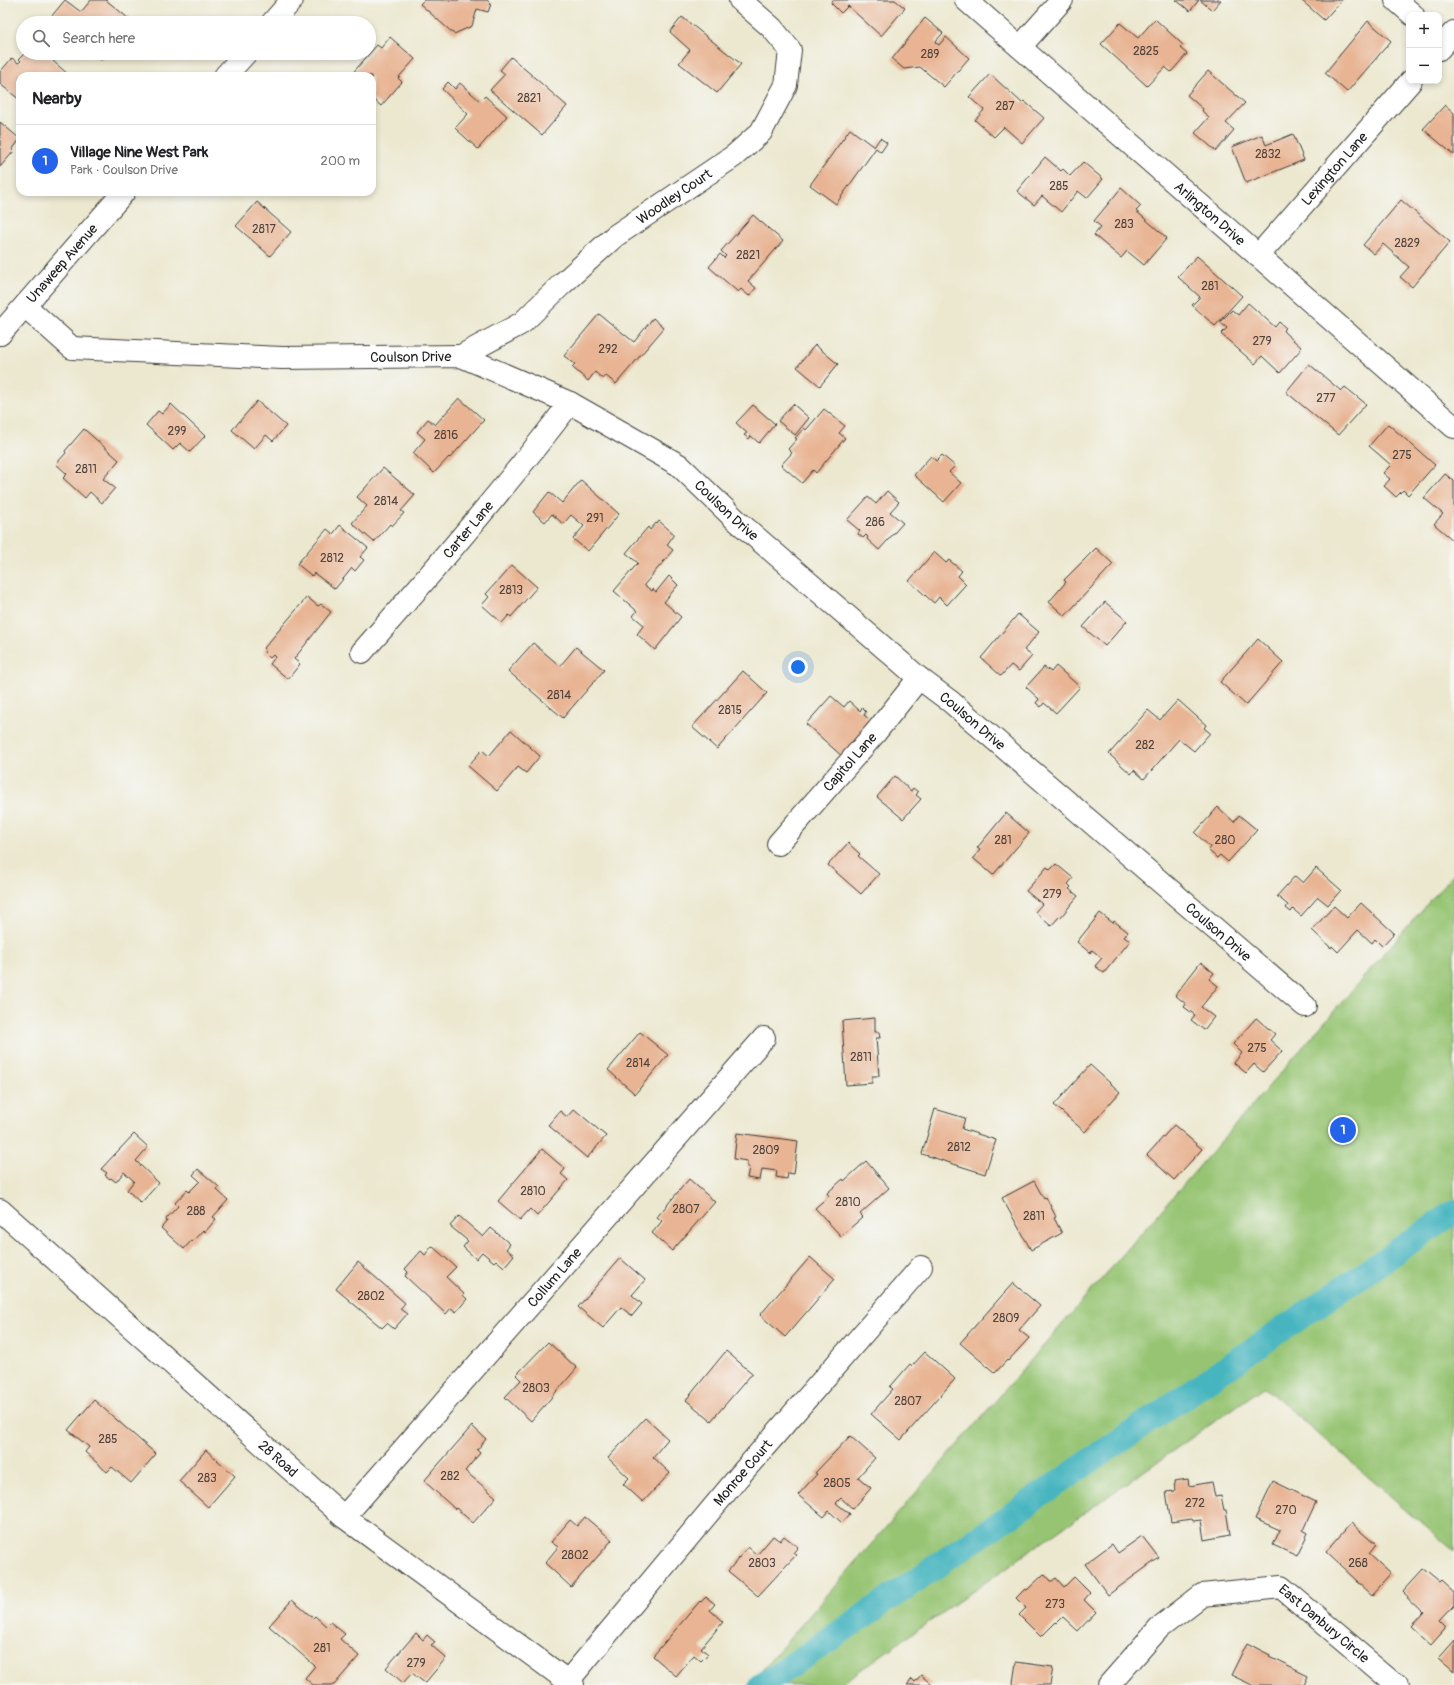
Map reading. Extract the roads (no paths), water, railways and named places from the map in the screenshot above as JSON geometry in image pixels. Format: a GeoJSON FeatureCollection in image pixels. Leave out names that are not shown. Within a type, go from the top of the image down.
{"type":"FeatureCollection","features":[{"type":"Feature","properties":{"kind":"street","name":"Woodley Court"},"geometry":{"type":"LineString","coordinates":[[461,356],[522,322],[615,236],[734,156],[761,132],[786,85],[790,50],[772,28],[740,0]]}},
{"type":"Feature","properties":{"kind":"street","name":"Arlington Drive"},"geometry":{"type":"LineString","coordinates":[[966,0],[1454,427]]}},
{"type":"Feature","properties":{"kind":"street"},"geometry":{"type":"LineString","coordinates":[[1020,48],[1062,0]]}},
{"type":"Feature","properties":{"kind":"street"},"geometry":{"type":"LineString","coordinates":[[1396,0],[1410,12]]}},
{"type":"Feature","properties":{"kind":"street"},"geometry":{"type":"LineString","coordinates":[[278,16],[290,1]]}},
{"type":"Feature","properties":{"kind":"street"},"geometry":{"type":"LineString","coordinates":[[229,72],[240,60]]}},
{"type":"Feature","properties":{"kind":"street","name":"Lexington Lane"},"geometry":{"type":"LineString","coordinates":[[1258,256],[1408,84]]}},
{"type":"Feature","properties":{"kind":"street","name":"Unaweep Avenue"},"geometry":{"type":"LineString","coordinates":[[0,334],[120,196]]}},
{"type":"Feature","properties":{"kind":"street","name":"Coulson Drive"},"geometry":{"type":"LineString","coordinates":[[24,306],[72,348],[282,358],[461,356],[570,403],[679,465],[735,519],[918,678],[963,713],[1304,1006]]}},
{"type":"Feature","properties":{"kind":"street","name":"Carter Lane"},"geometry":{"type":"LineString","coordinates":[[362,652],[512,479],[570,403]]}},
{"type":"Feature","properties":{"kind":"street","name":"Capitol Lane"},"geometry":{"type":"LineString","coordinates":[[778,844],[876,732],[918,678]]}},
{"type":"Feature","properties":{"kind":"street","name":"Collum Lane"},"geometry":{"type":"LineString","coordinates":[[344,1516],[764,1038]]}},
{"type":"Feature","properties":{"kind":"street","name":"28 Road"},"geometry":{"type":"LineString","coordinates":[[0,1210],[344,1516],[571,1683]]}},
{"type":"Feature","properties":{"kind":"street","name":"Monroe Court"},"geometry":{"type":"LineString","coordinates":[[571,1683],[746,1468],[921,1267]]}},
{"type":"Feature","properties":{"kind":"street","name":"East Danbury Circle"},"geometry":{"type":"LineString","coordinates":[[1109,1685],[1159,1628],[1202,1596],[1281,1587],[1397,1685]]}},
{"type":"Feature","properties":{"kind":"waterway"},"geometry":{"type":"LineString","coordinates":[[761,1685],[1454,1212]]}},
{"type":"Feature","properties":{"kind":"place","name":"Village Nine West Park"},"geometry":{"type":"Point","coordinates":[1343,1130]}}]}
